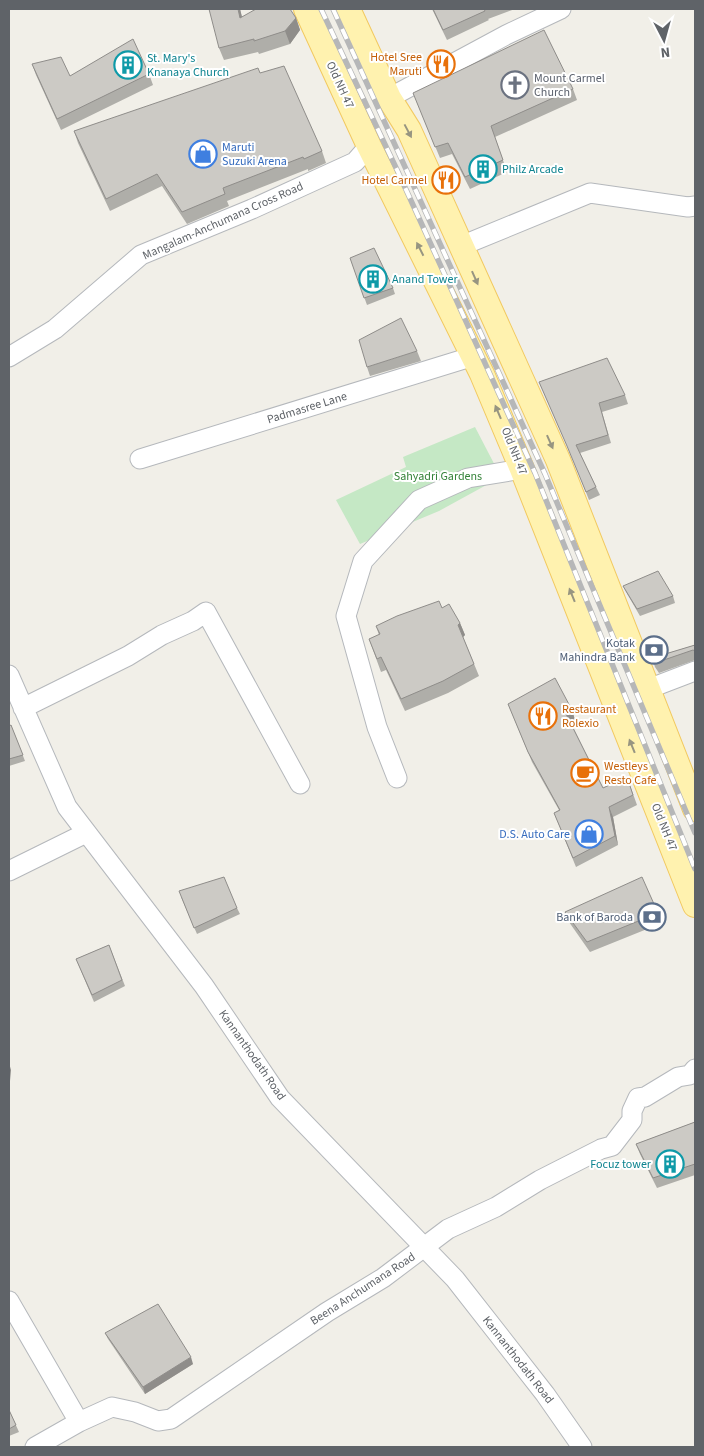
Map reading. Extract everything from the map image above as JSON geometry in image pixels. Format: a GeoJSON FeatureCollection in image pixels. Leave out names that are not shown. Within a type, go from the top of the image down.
{"type":"FeatureCollection","features":[{"type":"Feature","properties":{"kind":"main road","name":"Old NH 47"},"geometry":{"type":"LineString","coordinates":[[306,9],[369,146],[478,365],[522,469],[695,905]]}},
{"type":"Feature","properties":{"kind":"main road"},"geometry":{"type":"LineString","coordinates":[[348,9],[389,98],[409,130],[558,460],[695,809]]}},
{"type":"Feature","properties":{"kind":"main road"},"geometry":{"type":"LineString","coordinates":[[478,365],[513,362]]}},
{"type":"Feature","properties":{"kind":"street"},"geometry":{"type":"LineString","coordinates":[[389,98],[506,34],[560,9]]}},
{"type":"Feature","properties":{"kind":"street","name":"Mangalam-Anchumana Cross Road"},"geometry":{"type":"LineString","coordinates":[[9,357],[55,329],[140,255],[252,209],[355,162],[369,146]]}},
{"type":"Feature","properties":{"kind":"street"},"geometry":{"type":"LineString","coordinates":[[461,246],[590,193],[688,207],[695,206]]}},
{"type":"Feature","properties":{"kind":"street","name":"Padmasree Lane"},"geometry":{"type":"LineString","coordinates":[[140,460],[478,365]]}},
{"type":"Feature","properties":{"kind":"street"},"geometry":{"type":"LineString","coordinates":[[397,778],[376,727],[346,616],[363,561],[418,500],[468,478],[522,469]]}},
{"type":"Feature","properties":{"kind":"street"},"geometry":{"type":"LineString","coordinates":[[23,708],[128,656],[162,635],[193,621],[206,612],[300,784]]}},
{"type":"Feature","properties":{"kind":"street"},"geometry":{"type":"LineString","coordinates":[[648,689],[695,671]]}},
{"type":"Feature","properties":{"kind":"street","name":"Kannanthodath Road"},"geometry":{"type":"LineString","coordinates":[[9,675],[67,808],[204,986],[280,1098],[455,1278],[545,1394],[582,1447]]}},
{"type":"Feature","properties":{"kind":"street"},"geometry":{"type":"LineString","coordinates":[[9,871],[86,832]]}},
{"type":"Feature","properties":{"kind":"street","name":"Beena Anchumana Road"},"geometry":{"type":"LineString","coordinates":[[35,1447],[79,1422],[112,1407],[135,1412],[158,1421],[171,1419],[327,1312],[383,1278],[448,1229],[496,1207],[540,1180],[601,1149],[612,1146],[632,1120],[632,1111],[638,1098],[644,1097],[678,1077],[690,1076],[695,1069]]}},
{"type":"Feature","properties":{"kind":"street"},"geometry":{"type":"LineString","coordinates":[[9,1301],[79,1422]]}},
{"type":"Feature","properties":{"kind":"green space","name":"Sahyadri Gardens"},"geometry":{"type":"Polygon","coordinates":[[[475,427],[501,477],[439,511],[360,544],[336,500],[406,467],[403,457],[475,427]]]}},
{"type":"Feature","properties":{"kind":"building"},"geometry":{"type":"Polygon","coordinates":[[[209,9],[238,9],[240,18],[256,9],[290,9],[296,18],[285,31],[254,41],[254,39],[219,48],[209,9]]]}},
{"type":"Feature","properties":{"kind":"building"},"geometry":{"type":"Polygon","coordinates":[[[433,9],[484,9],[485,11],[443,30],[433,9]]]}},
{"type":"Feature","properties":{"kind":"building","name":"Mount Carmel Church"},"geometry":{"type":"Polygon","coordinates":[[[544,30],[573,89],[491,126],[503,160],[465,177],[448,143],[435,147],[413,93],[544,30]]]}},
{"type":"Feature","properties":{"kind":"building"},"geometry":{"type":"Polygon","coordinates":[[[133,39],[149,74],[57,119],[32,64],[61,57],[70,76],[133,39]]]}},
{"type":"Feature","properties":{"kind":"building","name":"Maruti Suzuki Arena"},"geometry":{"type":"Polygon","coordinates":[[[284,66],[322,151],[223,188],[225,194],[182,212],[157,174],[106,199],[74,131],[258,68],[260,73],[284,66]]]}},
{"type":"Feature","properties":{"kind":"building","name":"Anand Tower"},"geometry":{"type":"Polygon","coordinates":[[[374,248],[393,288],[364,298],[350,258],[374,248]]]}},
{"type":"Feature","properties":{"kind":"building"},"geometry":{"type":"Polygon","coordinates":[[[401,318],[417,351],[367,367],[359,340],[401,318]]]}},
{"type":"Feature","properties":{"kind":"building"},"geometry":{"type":"Polygon","coordinates":[[[607,358],[625,395],[599,403],[608,435],[576,445],[596,487],[586,492],[539,382],[607,358]]]}},
{"type":"Feature","properties":{"kind":"building"},"geometry":{"type":"Polygon","coordinates":[[[658,571],[673,596],[637,609],[623,586],[658,571]]]}},
{"type":"Feature","properties":{"kind":"building"},"geometry":{"type":"Polygon","coordinates":[[[439,601],[442,608],[449,604],[460,623],[458,625],[474,664],[443,681],[401,699],[381,657],[377,659],[369,639],[380,634],[376,626],[397,616],[439,601]]]}},
{"type":"Feature","properties":{"kind":"building"},"geometry":{"type":"Polygon","coordinates":[[[695,645],[695,651],[693,650],[655,663],[652,658],[695,645]]]}},
{"type":"Feature","properties":{"kind":"building"},"geometry":{"type":"Polygon","coordinates":[[[555,678],[572,710],[566,714],[603,788],[627,777],[633,795],[609,807],[615,836],[573,858],[554,813],[560,810],[528,752],[508,704],[555,678]]]}},
{"type":"Feature","properties":{"kind":"building"},"geometry":{"type":"Polygon","coordinates":[[[11,725],[23,755],[9,759],[9,726],[11,725]]]}},
{"type":"Feature","properties":{"kind":"building"},"geometry":{"type":"Polygon","coordinates":[[[224,877],[237,908],[194,928],[179,891],[224,877]]]}},
{"type":"Feature","properties":{"kind":"building"},"geometry":{"type":"Polygon","coordinates":[[[642,877],[658,913],[587,942],[565,912],[642,877]]]}},
{"type":"Feature","properties":{"kind":"building"},"geometry":{"type":"Polygon","coordinates":[[[109,945],[122,980],[92,995],[76,959],[109,945]]]}},
{"type":"Feature","properties":{"kind":"building","name":"Focuz tower"},"geometry":{"type":"Polygon","coordinates":[[[695,1122],[695,1164],[653,1178],[636,1144],[695,1122]]]}},
{"type":"Feature","properties":{"kind":"building"},"geometry":{"type":"Polygon","coordinates":[[[158,1304],[191,1357],[143,1387],[105,1333],[158,1304]]]}},
{"type":"Feature","properties":{"kind":"building"},"geometry":{"type":"Polygon","coordinates":[[[9,1410],[16,1425],[9,1429],[9,1410]]]}},
{"type":"Feature","properties":{"kind":"railway"},"geometry":{"type":"LineString","coordinates":[[321,9],[398,172],[535,473],[695,869]]}},
{"type":"Feature","properties":{"kind":"railway"},"geometry":{"type":"LineString","coordinates":[[333,9],[545,474],[695,833]]}},
{"type":"Feature","properties":{"kind":"place","name":"Hotel Sree Maruti"},"geometry":{"type":"Point","coordinates":[441,64]}},
{"type":"Feature","properties":{"kind":"place","name":"St. Mary's Knanaya Church"},"geometry":{"type":"Point","coordinates":[128,65]}},
{"type":"Feature","properties":{"kind":"place","name":"Mount Carmel Church"},"geometry":{"type":"Point","coordinates":[515,85]}},
{"type":"Feature","properties":{"kind":"place","name":"Maruti Suzuki Arena"},"geometry":{"type":"Point","coordinates":[203,154]}},
{"type":"Feature","properties":{"kind":"place","name":"Philz Arcade"},"geometry":{"type":"Point","coordinates":[483,169]}},
{"type":"Feature","properties":{"kind":"place","name":"Hotel Carmel"},"geometry":{"type":"Point","coordinates":[446,180]}},
{"type":"Feature","properties":{"kind":"place","name":"Anand Tower"},"geometry":{"type":"Point","coordinates":[373,279]}},
{"type":"Feature","properties":{"kind":"place","name":"Kotak Mahindra Bank"},"geometry":{"type":"Point","coordinates":[654,650]}},
{"type":"Feature","properties":{"kind":"place","name":"Restaurant Rolexio"},"geometry":{"type":"Point","coordinates":[543,716]}},
{"type":"Feature","properties":{"kind":"place","name":"Westleys Resto Cafe"},"geometry":{"type":"Point","coordinates":[585,773]}},
{"type":"Feature","properties":{"kind":"place","name":"D.S. Auto Care"},"geometry":{"type":"Point","coordinates":[589,834]}},
{"type":"Feature","properties":{"kind":"place","name":"Bank of Baroda"},"geometry":{"type":"Point","coordinates":[652,917]}},
{"type":"Feature","properties":{"kind":"place","name":"Focuz tower"},"geometry":{"type":"Point","coordinates":[670,1164]}}]}
